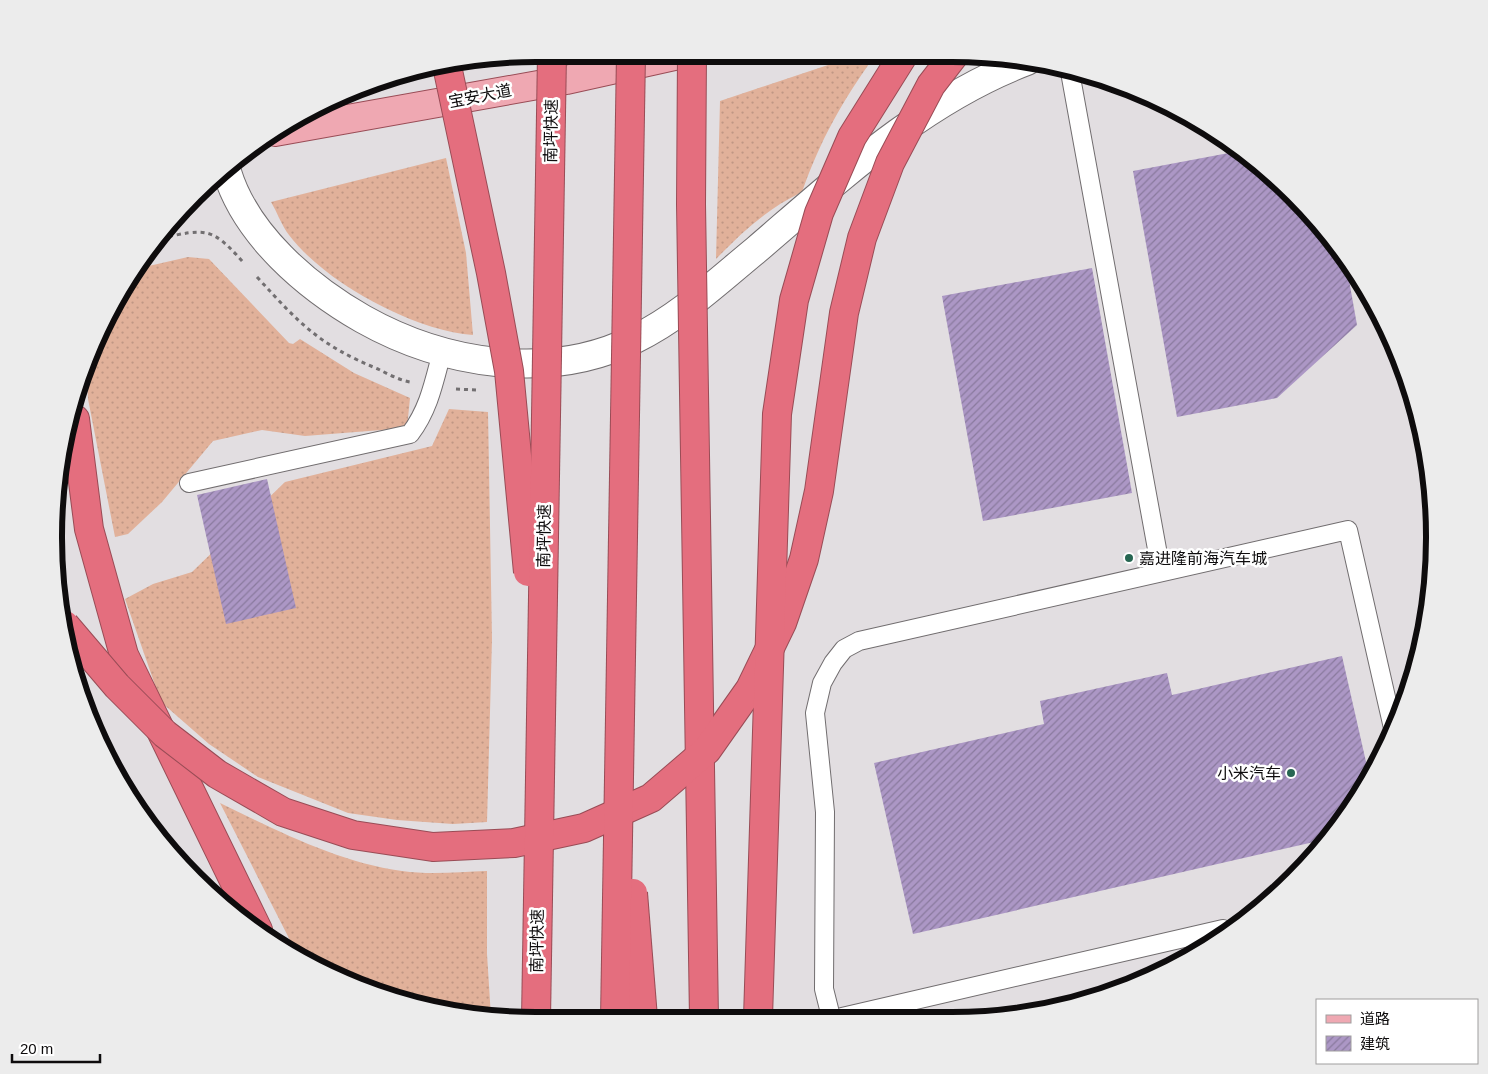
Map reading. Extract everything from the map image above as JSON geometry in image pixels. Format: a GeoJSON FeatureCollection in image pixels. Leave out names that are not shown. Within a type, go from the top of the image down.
{"type":"FeatureCollection","features":[{"type":"Feature","properties":{"kind":"highway","name":"南坪快速"},"geometry":{"type":"LineString","coordinates":[[536,1012],[552,62]]}},
{"type":"Feature","properties":{"kind":"highway"},"geometry":{"type":"LineString","coordinates":[[615,1012],[631,62]]}},
{"type":"Feature","properties":{"kind":"highway"},"geometry":{"type":"LineString","coordinates":[[692,62],[691,204],[704,1012]]}},
{"type":"Feature","properties":{"kind":"highway"},"geometry":{"type":"LineString","coordinates":[[758,1012],[777,414],[794,300],[819,213],[852,137],[899,62]]}},
{"type":"Feature","properties":{"kind":"highway"},"geometry":{"type":"LineString","coordinates":[[73,634],[117,686],[165,734],[217,774],[283,812],[353,835],[433,847],[514,843],[584,828],[651,798],[707,750],[750,689],[782,623],[804,559],[820,491],[844,313],[862,238],[890,163],[931,85],[949,62]]}},
{"type":"Feature","properties":{"kind":"highway"},"geometry":{"type":"LineString","coordinates":[[449,71],[491,273],[508,372],[523,516],[541,738]]}},
{"type":"Feature","properties":{"kind":"highway"},"geometry":{"type":"LineString","coordinates":[[76,427],[89,529],[124,655],[251,915]]}},
{"type":"Feature","properties":{"kind":"highway"},"geometry":{"type":"LineString","coordinates":[[620,741],[643,1012]]}},
{"type":"Feature","properties":{"kind":"main road","name":"宝安大道"},"geometry":{"type":"LineString","coordinates":[[296,128],[557,81],[646,62]]}},
{"type":"Feature","properties":{"kind":"main road"},"geometry":{"type":"LineString","coordinates":[[229,176],[250,220],[277,252],[312,286],[380,328],[442,352],[512,363],[551,362],[592,355],[633,340],[699,299],[859,163],[899,133],[955,96],[1012,67]]}},
{"type":"Feature","properties":{"kind":"lane"},"geometry":{"type":"LineString","coordinates":[[1071,78],[1161,571]]}},
{"type":"Feature","properties":{"kind":"lane"},"geometry":{"type":"LineString","coordinates":[[189,483],[410,434],[422,419],[428,405],[442,352]]}},
{"type":"Feature","properties":{"kind":"lane"},"geometry":{"type":"LineString","coordinates":[[830,1012],[824,989],[825,812],[815,713],[822,683],[844,648],[859,641],[1348,530],[1390,716]]}},
{"type":"Feature","properties":{"kind":"lane"},"geometry":{"type":"LineString","coordinates":[[864,1012],[1217,930]]}},
{"type":"Feature","properties":{"kind":"path"},"geometry":{"type":"LineString","coordinates":[[170,236],[198,231],[209,232],[229,246],[248,267]]}},
{"type":"Feature","properties":{"kind":"path"},"geometry":{"type":"LineString","coordinates":[[254,274],[300,324]]}},
{"type":"Feature","properties":{"kind":"shaded area"},"geometry":{"type":"Polygon","coordinates":[[[837,62],[871,62],[851,90],[833,122],[802,192],[756,221],[716,259],[720,101],[837,62]]]}},
{"type":"Feature","properties":{"kind":"shaded area"},"geometry":{"type":"Polygon","coordinates":[[[446,158],[466,253],[473,335],[450,332],[425,324],[373,302],[348,287],[305,253],[286,231],[271,202],[446,158]]]}},
{"type":"Feature","properties":{"kind":"shaded area"},"geometry":{"type":"Polygon","coordinates":[[[188,257],[209,259],[289,343],[293,344],[300,339],[354,373],[410,398],[407,428],[305,436],[262,430],[213,441],[162,502],[128,534],[115,537],[88,399],[87,386],[111,327],[147,266],[188,257]]]}},
{"type":"Feature","properties":{"kind":"shaded area"},"geometry":{"type":"Polygon","coordinates":[[[449,409],[488,412],[492,639],[487,822],[453,824],[397,820],[348,813],[258,777],[209,744],[161,702],[125,599],[153,584],[192,572],[285,482],[432,446],[449,409]]]}},
{"type":"Feature","properties":{"kind":"shaded area"},"geometry":{"type":"Polygon","coordinates":[[[220,803],[309,844],[355,861],[378,867],[423,873],[487,871],[487,954],[490,1008],[444,1002],[384,986],[327,963],[291,943],[220,803]]]}},
{"type":"Feature","properties":{"kind":"building"},"geometry":{"type":"Polygon","coordinates":[[[1229,153],[1287,201],[1308,224],[1346,273],[1349,277],[1357,325],[1277,398],[1177,417],[1133,171],[1229,153]]]}},
{"type":"Feature","properties":{"kind":"building"},"geometry":{"type":"Polygon","coordinates":[[[1092,268],[1132,493],[983,521],[942,296],[1092,268]]]}},
{"type":"Feature","properties":{"kind":"building"},"geometry":{"type":"Polygon","coordinates":[[[267,479],[296,608],[226,624],[197,495],[267,479]]]}},
{"type":"Feature","properties":{"kind":"building"},"geometry":{"type":"Polygon","coordinates":[[[1342,656],[1367,765],[1346,801],[1314,842],[913,934],[874,763],[1044,724],[1040,701],[1167,673],[1172,695],[1342,656]]]}},
{"type":"Feature","properties":{"kind":"place","name":"嘉进隆前海汽车城"},"geometry":{"type":"Point","coordinates":[1129,558]}},
{"type":"Feature","properties":{"kind":"place","name":"小米汽车"},"geometry":{"type":"Point","coordinates":[1291,773]}}]}
